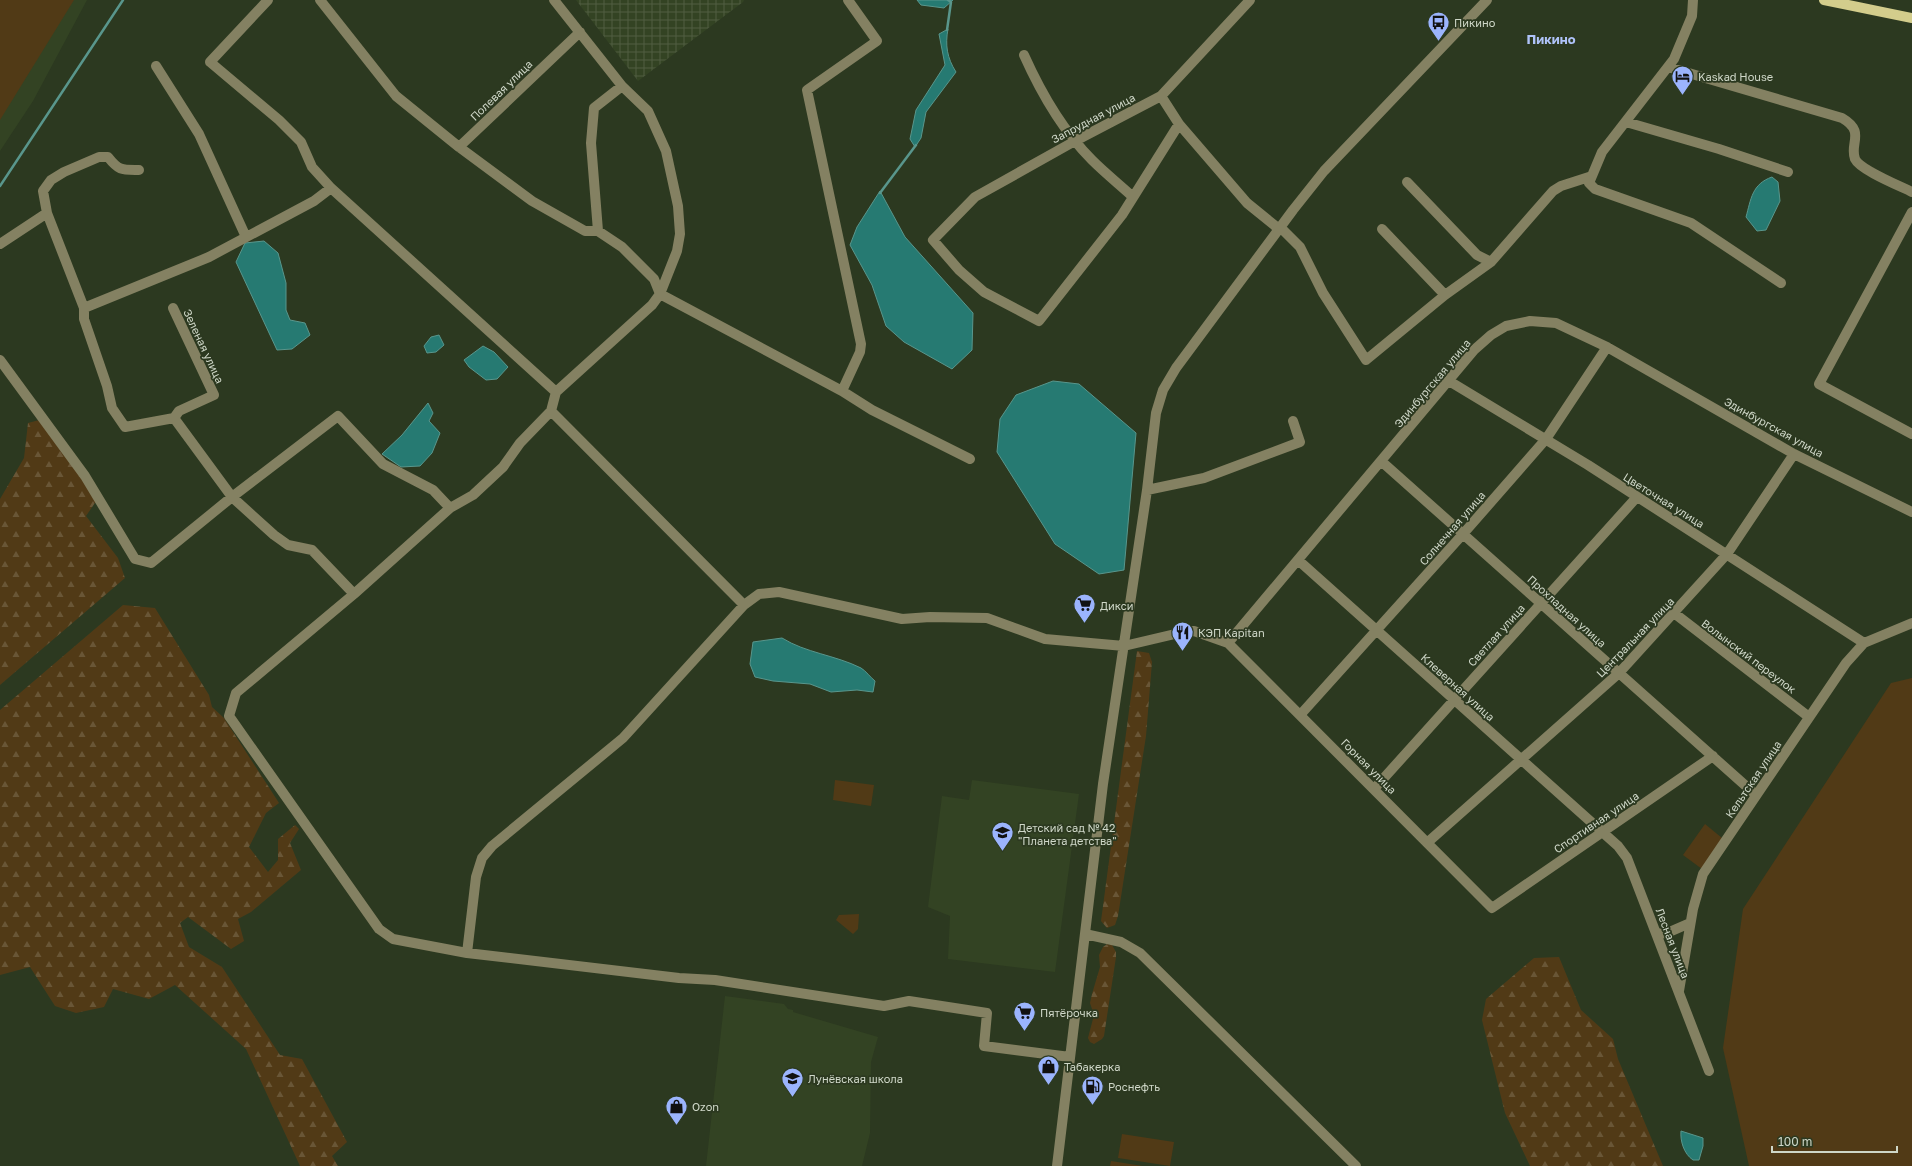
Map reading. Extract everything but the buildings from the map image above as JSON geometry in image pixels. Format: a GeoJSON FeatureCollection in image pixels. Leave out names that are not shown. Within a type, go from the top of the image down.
{"type":"FeatureCollection","features":[{"type":"Feature","properties":{"kind":"main road"},"geometry":{"type":"LineString","coordinates":[[1824,0],[1912,18]]}},
{"type":"Feature","properties":{"kind":"street"},"geometry":{"type":"LineString","coordinates":[[268,0],[210,62],[279,120],[301,142],[312,166],[331,188],[556,392]]}},
{"type":"Feature","properties":{"kind":"street"},"geometry":{"type":"LineString","coordinates":[[320,0],[396,96],[459,147],[532,201],[586,230],[598,231],[622,247],[654,278],[660,294],[842,391],[872,410],[970,459]]}},
{"type":"Feature","properties":{"kind":"street"},"geometry":{"type":"LineString","coordinates":[[554,0],[622,86],[648,112],[666,151],[678,206],[680,234],[677,251],[660,294],[652,305],[556,392],[551,411],[520,443],[503,467],[473,494],[450,508],[354,594],[236,693],[229,716],[379,929],[393,939],[467,953],[679,978],[715,980],[884,1006],[909,1001],[948,1006],[987,1013],[984,1046],[1070,1057]]}},
{"type":"Feature","properties":{"kind":"street"},"geometry":{"type":"LineString","coordinates":[[842,391],[860,352],[861,344],[807,90],[877,42],[848,0]]}},
{"type":"Feature","properties":{"kind":"street","name":"Запрудная улица"},"geometry":{"type":"LineString","coordinates":[[1133,197],[1122,215],[1039,321],[984,292],[959,270],[933,240],[975,197],[1075,141],[1160,96],[1250,0]]}},
{"type":"Feature","properties":{"kind":"street"},"geometry":{"type":"LineString","coordinates":[[1057,1166],[1103,784],[1147,490],[1156,412],[1163,390],[1176,368],[1324,171],[1465,25],[1487,0]]}},
{"type":"Feature","properties":{"kind":"street"},"geometry":{"type":"LineString","coordinates":[[1693,0],[1692,16],[1674,59],[1602,152],[1590,184],[1595,189],[1691,223],[1781,282]]}},
{"type":"Feature","properties":{"kind":"street","name":"Полевая улица"},"geometry":{"type":"LineString","coordinates":[[459,147],[580,32]]}},
{"type":"Feature","properties":{"kind":"street"},"geometry":{"type":"LineString","coordinates":[[1024,55],[1049,105],[1075,141],[1092,160],[1133,197],[1179,124]]}},
{"type":"Feature","properties":{"kind":"street"},"geometry":{"type":"LineString","coordinates":[[156,66],[199,134],[246,237]]}},
{"type":"Feature","properties":{"kind":"street"},"geometry":{"type":"LineString","coordinates":[[1668,67],[1842,118],[1850,123],[1854,128],[1856,138],[1854,155],[1859,165],[1912,192]]}},
{"type":"Feature","properties":{"kind":"street"},"geometry":{"type":"LineString","coordinates":[[598,231],[591,143],[594,108],[622,86]]}},
{"type":"Feature","properties":{"kind":"street"},"geometry":{"type":"LineString","coordinates":[[1160,96],[1179,124],[1247,203],[1280,228],[1300,247],[1323,293],[1366,360],[1445,295],[1491,262],[1553,191],[1561,186],[1592,176]]}},
{"type":"Feature","properties":{"kind":"street"},"geometry":{"type":"LineString","coordinates":[[1626,122],[1719,149],[1788,172]]}},
{"type":"Feature","properties":{"kind":"street"},"geometry":{"type":"LineString","coordinates":[[138,170],[122,170],[116,167],[108,158],[99,157],[64,172],[50,180],[42,191],[48,213],[84,308],[84,319],[107,386],[112,408],[126,427],[174,418],[232,496],[278,538],[288,544],[312,550],[354,594]]}},
{"type":"Feature","properties":{"kind":"street"},"geometry":{"type":"LineString","coordinates":[[1407,182],[1477,255],[1491,262]]}},
{"type":"Feature","properties":{"kind":"street"},"geometry":{"type":"LineString","coordinates":[[84,308],[209,257],[314,201],[331,188]]}},
{"type":"Feature","properties":{"kind":"street"},"geometry":{"type":"LineString","coordinates":[[1912,212],[1819,384],[1912,434]]}},
{"type":"Feature","properties":{"kind":"street"},"geometry":{"type":"LineString","coordinates":[[0,244],[48,213]]}},
{"type":"Feature","properties":{"kind":"street"},"geometry":{"type":"LineString","coordinates":[[1382,229],[1445,295]]}},
{"type":"Feature","properties":{"kind":"street","name":"Зеленая улица"},"geometry":{"type":"LineString","coordinates":[[173,308],[214,395],[178,411],[174,418]]}},
{"type":"Feature","properties":{"kind":"street","name":"Эдинбургская улица"},"geometry":{"type":"LineString","coordinates":[[1228,642],[1474,350],[1491,335],[1506,326],[1530,321],[1556,323],[1607,347],[1794,454],[1912,512]]}},
{"type":"Feature","properties":{"kind":"street","name":"Солнечная улица"},"geometry":{"type":"LineString","coordinates":[[1301,714],[1377,631],[1546,439],[1607,347]]}},
{"type":"Feature","properties":{"kind":"street"},"geometry":{"type":"LineString","coordinates":[[0,360],[85,476],[135,559],[151,563],[232,496],[338,416],[383,464],[433,490],[450,508]]}},
{"type":"Feature","properties":{"kind":"street","name":"Цветочная улица"},"geometry":{"type":"LineString","coordinates":[[1449,381],[1546,439],[1864,643]]}},
{"type":"Feature","properties":{"kind":"street"},"geometry":{"type":"LineString","coordinates":[[551,411],[744,605]]}},
{"type":"Feature","properties":{"kind":"street"},"geometry":{"type":"LineString","coordinates":[[1147,490],[1204,478],[1300,442],[1293,421]]}},
{"type":"Feature","properties":{"kind":"street","name":"Центральная улица"},"geometry":{"type":"LineString","coordinates":[[1428,842],[1619,673],[1727,554],[1794,454]]}},
{"type":"Feature","properties":{"kind":"street","name":"Прохладная улица"},"geometry":{"type":"LineString","coordinates":[[1381,461],[1756,795]]}},
{"type":"Feature","properties":{"kind":"street","name":"Светлая улица"},"geometry":{"type":"LineString","coordinates":[[1374,789],[1636,498]]}},
{"type":"Feature","properties":{"kind":"street","name":"Клеверная улица"},"geometry":{"type":"LineString","coordinates":[[1298,560],[1602,832]]}},
{"type":"Feature","properties":{"kind":"street"},"geometry":{"type":"LineString","coordinates":[[467,953],[476,877],[482,858],[492,846],[623,738],[744,605],[760,594],[779,592],[902,619],[930,617],[987,618],[1045,640],[1124,646],[1194,631],[1228,642]]}},
{"type":"Feature","properties":{"kind":"street","name":"Волынский переулок"},"geometry":{"type":"LineString","coordinates":[[1674,613],[1809,717]]}},
{"type":"Feature","properties":{"kind":"street","name":"Кельтская улица"},"geometry":{"type":"LineString","coordinates":[[1679,991],[1690,923],[1703,874],[1846,663],[1864,643],[1912,623]]}},
{"type":"Feature","properties":{"kind":"street","name":"Горная улица"},"geometry":{"type":"LineString","coordinates":[[1228,642],[1492,908]]}},
{"type":"Feature","properties":{"kind":"street","name":"Спортивная улица"},"geometry":{"type":"LineString","coordinates":[[1492,908],[1713,756]]}},
{"type":"Feature","properties":{"kind":"street","name":"Лесная улица"},"geometry":{"type":"LineString","coordinates":[[1602,832],[1618,846],[1627,858],[1709,1071]]}},
{"type":"Feature","properties":{"kind":"street"},"geometry":{"type":"LineString","coordinates":[[1657,934],[1667,933],[1690,923]]}},
{"type":"Feature","properties":{"kind":"street"},"geometry":{"type":"LineString","coordinates":[[1085,934],[1120,942],[1140,953],[1356,1166]]}},
{"type":"Feature","properties":{"kind":"shaded area"},"geometry":{"type":"Polygon","coordinates":[[[0,0],[87,0],[33,101],[0,151],[0,0]]]}},
{"type":"Feature","properties":{"kind":"shaded area"},"geometry":{"type":"Polygon","coordinates":[[[576,0],[744,0],[638,81],[576,0]]]}},
{"type":"Feature","properties":{"kind":"shaded area","name":"Детский сад № 42 \"Планета детства\""},"geometry":{"type":"Polygon","coordinates":[[[972,780],[1079,794],[1055,972],[948,959],[950,916],[928,907],[942,796],[969,800],[972,780]]]}},
{"type":"Feature","properties":{"kind":"shaded area","name":"Лунёвская школа"},"geometry":{"type":"Polygon","coordinates":[[[725,996],[784,1004],[788,1009],[793,1010],[793,1012],[878,1037],[871,1062],[870,1133],[862,1166],[706,1166],[725,996]]]}},
{"type":"Feature","properties":{"kind":"green space"},"geometry":{"type":"Polygon","coordinates":[[[0,0],[74,0],[0,120],[0,0]]]}},
{"type":"Feature","properties":{"kind":"green space"},"geometry":{"type":"Polygon","coordinates":[[[43,419],[99,497],[86,516],[118,558],[125,578],[0,685],[0,499],[24,458],[28,423],[43,419]]]}},
{"type":"Feature","properties":{"kind":"green space"},"geometry":{"type":"Polygon","coordinates":[[[123,605],[155,608],[209,695],[212,707],[224,718],[279,803],[266,813],[249,847],[268,872],[278,860],[278,839],[295,825],[299,829],[290,843],[301,870],[251,912],[238,919],[244,941],[231,949],[188,917],[180,923],[189,947],[222,967],[280,1055],[302,1059],[347,1142],[332,1156],[338,1166],[300,1166],[246,1049],[175,985],[149,999],[113,989],[104,1007],[76,1013],[55,1006],[30,967],[0,975],[0,710],[123,605]]]}},
{"type":"Feature","properties":{"kind":"green space"},"geometry":{"type":"Polygon","coordinates":[[[1137,651],[1149,653],[1152,662],[1146,736],[1118,916],[1115,925],[1107,928],[1101,921],[1137,651]]]}},
{"type":"Feature","properties":{"kind":"green space"},"geometry":{"type":"Polygon","coordinates":[[[1912,678],[1912,1166],[1749,1166],[1723,1048],[1743,909],[1891,683],[1912,678]]]}},
{"type":"Feature","properties":{"kind":"green space"},"geometry":{"type":"Polygon","coordinates":[[[835,780],[874,785],[871,806],[833,800],[835,780]]]}},
{"type":"Feature","properties":{"kind":"green space"},"geometry":{"type":"Polygon","coordinates":[[[1705,824],[1722,838],[1702,869],[1683,855],[1705,824]]]}},
{"type":"Feature","properties":{"kind":"green space"},"geometry":{"type":"Polygon","coordinates":[[[859,914],[858,929],[853,934],[836,920],[839,915],[859,914]]]}},
{"type":"Feature","properties":{"kind":"green space"},"geometry":{"type":"Polygon","coordinates":[[[1107,944],[1112,945],[1116,952],[1116,957],[1104,1036],[1094,1044],[1090,1042],[1088,1038],[1094,1015],[1090,1003],[1100,967],[1099,955],[1103,947],[1107,944]]]}},
{"type":"Feature","properties":{"kind":"green space"},"geometry":{"type":"Polygon","coordinates":[[[1559,957],[1581,1010],[1613,1039],[1618,1059],[1663,1166],[1530,1166],[1505,1113],[1482,1020],[1486,999],[1534,958],[1559,957]]]}},
{"type":"Feature","properties":{"kind":"green space"},"geometry":{"type":"Polygon","coordinates":[[[1122,1134],[1174,1142],[1170,1166],[1118,1158],[1122,1134]]]}},
{"type":"Feature","properties":{"kind":"green space"},"geometry":{"type":"Polygon","coordinates":[[[1111,1161],[1143,1166],[1110,1166],[1111,1161]]]}},
{"type":"Feature","properties":{"kind":"water"},"geometry":{"type":"Polygon","coordinates":[[[917,0],[953,0],[944,8],[921,5],[917,0]]]}},
{"type":"Feature","properties":{"kind":"water"},"geometry":{"type":"Polygon","coordinates":[[[948,29],[948,51],[956,72],[926,112],[921,138],[915,147],[910,139],[916,110],[945,65],[939,34],[948,29]]]}},
{"type":"Feature","properties":{"kind":"water"},"geometry":{"type":"Polygon","coordinates":[[[1772,177],[1778,182],[1780,201],[1766,230],[1757,231],[1746,217],[1749,204],[1756,188],[1765,180],[1772,177]]]}},
{"type":"Feature","properties":{"kind":"water"},"geometry":{"type":"Polygon","coordinates":[[[880,191],[905,237],[973,313],[972,350],[952,369],[904,342],[886,326],[872,285],[850,245],[857,227],[880,191]]]}},
{"type":"Feature","properties":{"kind":"water"},"geometry":{"type":"Polygon","coordinates":[[[264,241],[278,253],[286,283],[286,310],[290,320],[305,323],[310,335],[292,349],[277,350],[236,262],[245,243],[264,241]]]}},
{"type":"Feature","properties":{"kind":"water"},"geometry":{"type":"Polygon","coordinates":[[[439,335],[444,345],[436,352],[427,353],[424,346],[431,337],[439,335]]]}},
{"type":"Feature","properties":{"kind":"water"},"geometry":{"type":"Polygon","coordinates":[[[483,346],[494,352],[508,367],[497,379],[486,380],[469,367],[464,360],[483,346]]]}},
{"type":"Feature","properties":{"kind":"water"},"geometry":{"type":"Polygon","coordinates":[[[1053,381],[1079,384],[1136,433],[1124,570],[1099,574],[1055,544],[997,452],[1000,419],[1016,395],[1053,381]]]}},
{"type":"Feature","properties":{"kind":"water"},"geometry":{"type":"Polygon","coordinates":[[[428,403],[433,413],[429,421],[440,433],[432,453],[420,466],[401,467],[382,454],[402,435],[428,403]]]}},
{"type":"Feature","properties":{"kind":"water"},"geometry":{"type":"Polygon","coordinates":[[[782,638],[811,651],[861,668],[875,681],[873,692],[857,690],[831,692],[810,684],[773,681],[755,677],[750,664],[753,642],[782,638]]]}},
{"type":"Feature","properties":{"kind":"water"},"geometry":{"type":"Polygon","coordinates":[[[1681,1131],[1703,1138],[1703,1146],[1699,1160],[1693,1160],[1685,1151],[1681,1139],[1681,1131]]]}},
{"type":"Feature","properties":{"kind":"waterway"},"geometry":{"type":"LineString","coordinates":[[0,186],[123,0]]}},
{"type":"Feature","properties":{"kind":"waterway"},"geometry":{"type":"LineString","coordinates":[[947,30],[951,2],[948,0]]}},
{"type":"Feature","properties":{"kind":"waterway"},"geometry":{"type":"LineString","coordinates":[[880,193],[916,145]]}},
{"type":"Feature","properties":{"kind":"place","name":"Пикино"},"geometry":{"type":"Point","coordinates":[1439,42]}},
{"type":"Feature","properties":{"kind":"place","name":"Kaskad House"},"geometry":{"type":"Point","coordinates":[1682,96]}},
{"type":"Feature","properties":{"kind":"place","name":"Дикси"},"geometry":{"type":"Point","coordinates":[1085,624]}},
{"type":"Feature","properties":{"kind":"place","name":"КЭП Kapitan"},"geometry":{"type":"Point","coordinates":[1183,652]}},
{"type":"Feature","properties":{"kind":"place","name":"Детский сад № 42 \"Планета детства\""},"geometry":{"type":"Point","coordinates":[1003,852]}},
{"type":"Feature","properties":{"kind":"place","name":"Пятёрочка"},"geometry":{"type":"Point","coordinates":[1025,1032]}},
{"type":"Feature","properties":{"kind":"place","name":"Табакерка"},"geometry":{"type":"Point","coordinates":[1048,1086]}},
{"type":"Feature","properties":{"kind":"place","name":"Лунёвская школа"},"geometry":{"type":"Point","coordinates":[792,1098]}},
{"type":"Feature","properties":{"kind":"place","name":"Роснефть"},"geometry":{"type":"Point","coordinates":[1093,1106]}},
{"type":"Feature","properties":{"kind":"place","name":"Ozon"},"geometry":{"type":"Point","coordinates":[676,1126]}},
{"type":"Feature","properties":{"kind":"district","name":"Пикино"},"geometry":{"type":"Point","coordinates":[1551,39]}}]}
